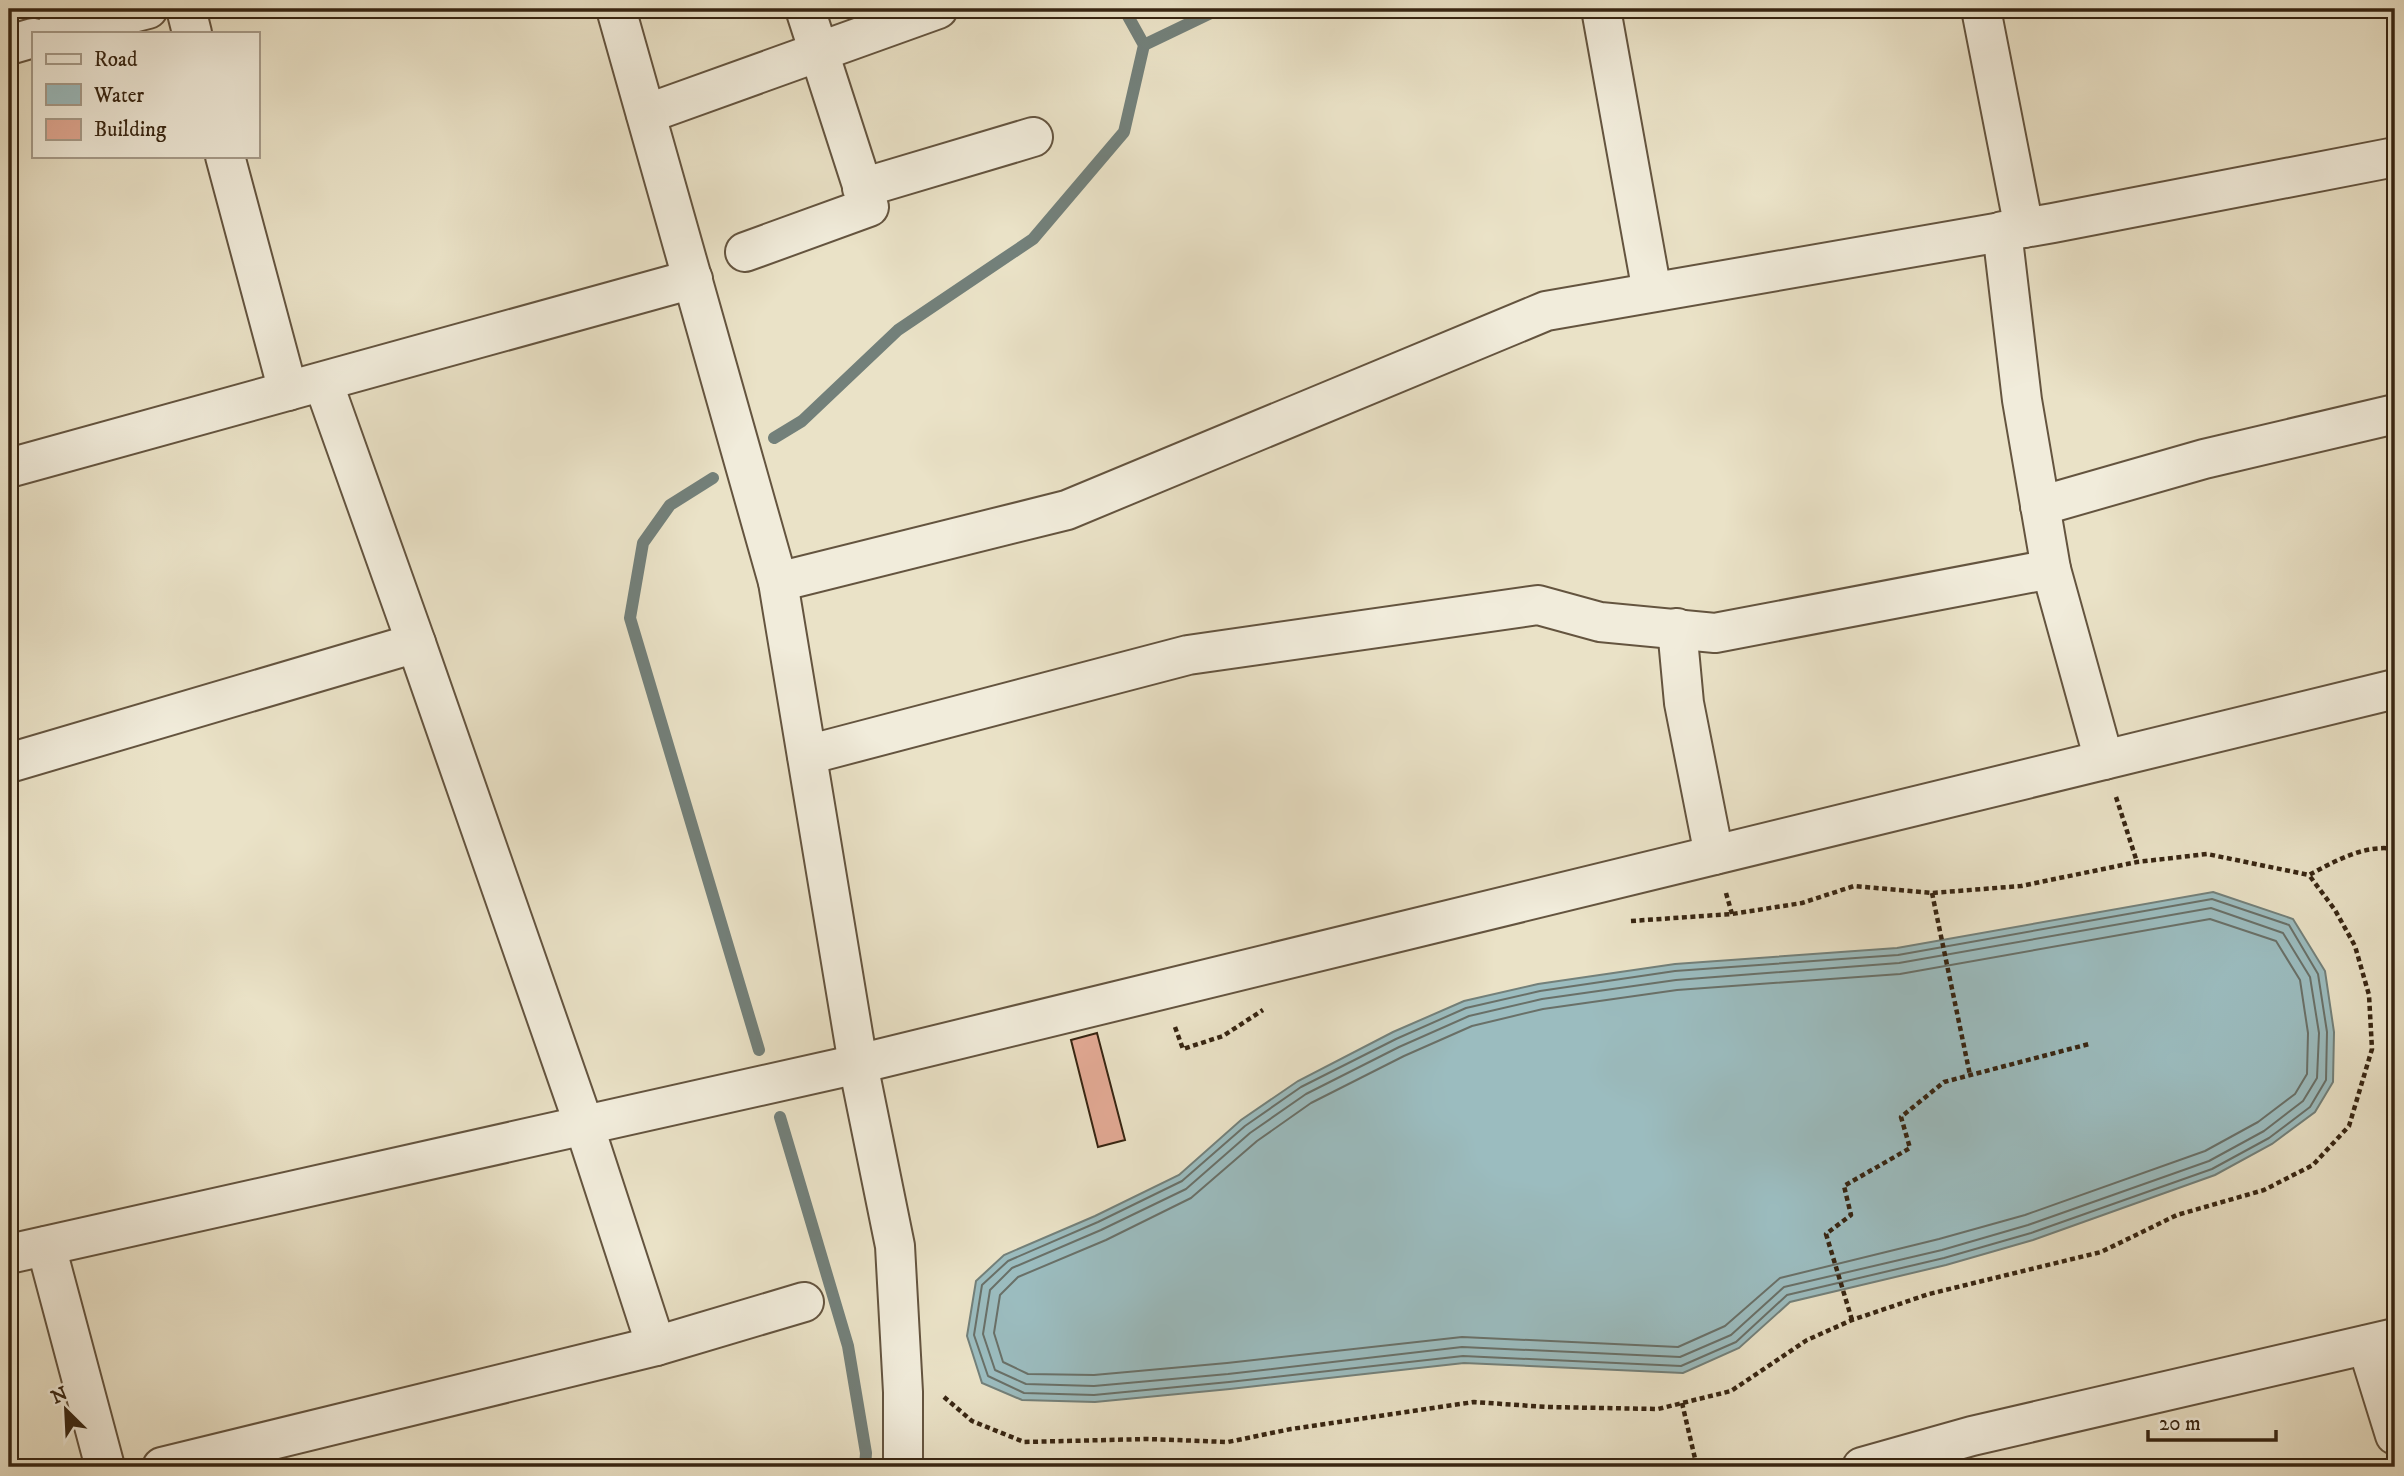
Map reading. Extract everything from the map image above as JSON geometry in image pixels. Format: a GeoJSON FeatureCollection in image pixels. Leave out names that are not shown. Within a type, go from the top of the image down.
{"type":"FeatureCollection","features":[{"type":"Feature","properties":{"kind":"street"},"geometry":{"type":"LineString","coordinates":[[57,32],[149,9]]}},
{"type":"Feature","properties":{"kind":"street"},"geometry":{"type":"LineString","coordinates":[[186,9],[192,32]]}},
{"type":"Feature","properties":{"kind":"street"},"geometry":{"type":"LineString","coordinates":[[616,9],[778,582],[858,1064],[895,1246],[903,1467]]}},
{"type":"Feature","properties":{"kind":"street"},"geometry":{"type":"LineString","coordinates":[[745,252],[869,208],[805,9]]}},
{"type":"Feature","properties":{"kind":"street"},"geometry":{"type":"LineString","coordinates":[[646,114],[938,9]]}},
{"type":"Feature","properties":{"kind":"street"},"geometry":{"type":"LineString","coordinates":[[1601,9],[1652,292]]}},
{"type":"Feature","properties":{"kind":"street"},"geometry":{"type":"LineString","coordinates":[[1981,9],[2013,229],[2022,400],[2051,569],[2104,760]]}},
{"type":"Feature","properties":{"kind":"street"},"geometry":{"type":"LineString","coordinates":[[9,45],[32,38]]}},
{"type":"Feature","properties":{"kind":"street"},"geometry":{"type":"LineString","coordinates":[[862,188],[1032,137]]}},
{"type":"Feature","properties":{"kind":"street"},"geometry":{"type":"LineString","coordinates":[[778,582],[1067,510],[1546,311],[2013,229],[2395,157]]}},
{"type":"Feature","properties":{"kind":"street"},"geometry":{"type":"LineString","coordinates":[[226,158],[306,386],[416,643],[584,1125],[656,1346]]}},
{"type":"Feature","properties":{"kind":"street"},"geometry":{"type":"LineString","coordinates":[[9,468],[693,279]]}},
{"type":"Feature","properties":{"kind":"street"},"geometry":{"type":"LineString","coordinates":[[2040,506],[2204,458],[2395,414]]}},
{"type":"Feature","properties":{"kind":"street"},"geometry":{"type":"LineString","coordinates":[[807,755],[1202,653],[1538,605],[1600,622],[1715,633],[2051,569]]}},
{"type":"Feature","properties":{"kind":"street"},"geometry":{"type":"LineString","coordinates":[[1677,628],[1684,703],[1714,855]]}},
{"type":"Feature","properties":{"kind":"street"},"geometry":{"type":"LineString","coordinates":[[9,763],[416,643]]}},
{"type":"Feature","properties":{"kind":"street"},"geometry":{"type":"LineString","coordinates":[[9,1254],[858,1064],[2395,689]]}},
{"type":"Feature","properties":{"kind":"street"},"geometry":{"type":"LineString","coordinates":[[46,1246],[104,1467]]}},
{"type":"Feature","properties":{"kind":"street"},"geometry":{"type":"LineString","coordinates":[[162,1467],[656,1346],[804,1302]]}},
{"type":"Feature","properties":{"kind":"street"},"geometry":{"type":"LineString","coordinates":[[1862,1467],[1972,1436],[2381,1342],[2395,1435]]}},
{"type":"Feature","properties":{"kind":"path"},"geometry":{"type":"LineString","coordinates":[[2104,760],[2137,862]]}},
{"type":"Feature","properties":{"kind":"path"},"geometry":{"type":"LineString","coordinates":[[1623,921],[1732,914],[1801,903],[1854,886],[1932,893],[2021,886],[2137,862],[2207,854],[2309,875],[2340,858],[2383,847],[2395,849]]}},
{"type":"Feature","properties":{"kind":"path"},"geometry":{"type":"LineString","coordinates":[[901,1360],[972,1421],[1024,1442],[1148,1439],[1228,1442],[1291,1429],[1474,1402],[1547,1407],[1658,1409],[1731,1391],[1807,1340],[1852,1320],[1929,1294],[2101,1252],[2176,1216],[2264,1190],[2314,1165],[2349,1126],[2372,1049],[2369,995],[2355,946],[2336,910],[2309,875]]}},
{"type":"Feature","properties":{"kind":"path"},"geometry":{"type":"LineString","coordinates":[[1932,893],[1970,1075]]}},
{"type":"Feature","properties":{"kind":"path"},"geometry":{"type":"LineString","coordinates":[[1163,990],[1183,1049],[1223,1036],[1266,1008]]}},
{"type":"Feature","properties":{"kind":"path"},"geometry":{"type":"LineString","coordinates":[[1852,1320],[1826,1234],[1851,1215],[1844,1185],[1910,1147],[1901,1117],[1944,1082],[2089,1044]]}},
{"type":"Feature","properties":{"kind":"path"},"geometry":{"type":"LineString","coordinates":[[1682,1403],[1697,1467]]}},
{"type":"Feature","properties":{"kind":"water"},"geometry":{"type":"Polygon","coordinates":[[[2213,892],[2293,919],[2325,971],[2334,1032],[2333,1082],[2315,1112],[2272,1144],[2215,1175],[2033,1240],[1946,1265],[1790,1302],[1739,1348],[1683,1373],[1464,1363],[1095,1402],[1022,1400],[982,1383],[967,1336],[976,1281],[1004,1255],[1095,1216],[1179,1175],[1241,1120],[1298,1081],[1393,1032],[1464,1001],[1538,984],[1675,964],[1897,948],[2213,892]]]}},
{"type":"Feature","properties":{"kind":"building"},"geometry":{"type":"Polygon","coordinates":[[[1097,1033],[1125,1140],[1098,1147],[1071,1040],[1097,1033]]]}},
{"type":"Feature","properties":{"kind":"waterway"},"geometry":{"type":"LineString","coordinates":[[774,438],[802,421],[898,330],[1033,239],[1124,132],[1144,45],[1124,9]]}},
{"type":"Feature","properties":{"kind":"waterway"},"geometry":{"type":"LineString","coordinates":[[1144,45],[1219,9]]}},
{"type":"Feature","properties":{"kind":"waterway"},"geometry":{"type":"LineString","coordinates":[[713,478],[670,505],[643,543],[630,618],[759,1050]]}},
{"type":"Feature","properties":{"kind":"waterway"},"geometry":{"type":"LineString","coordinates":[[780,1117],[848,1346],[866,1453],[865,1467]]}}]}
